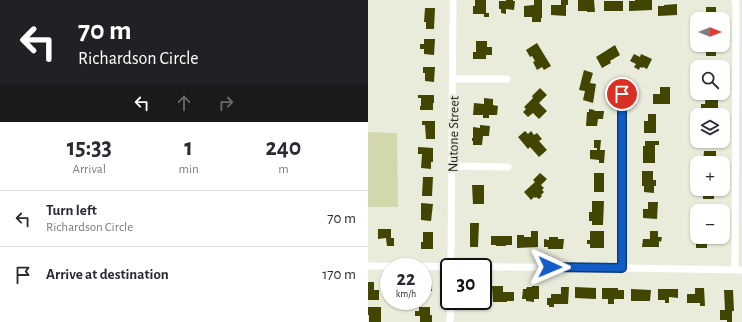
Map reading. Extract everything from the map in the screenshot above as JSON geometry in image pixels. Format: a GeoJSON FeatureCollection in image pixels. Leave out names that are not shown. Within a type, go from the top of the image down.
{"type":"FeatureCollection","features":[{"type":"Feature","properties":{"kind":"street","name":"Nutone Street"},"geometry":{"type":"LineString","coordinates":[[451,258],[454,0]]}},
{"type":"Feature","properties":{"kind":"street"},"geometry":{"type":"LineString","coordinates":[[492,266],[738,269],[735,0]]}},
{"type":"Feature","properties":{"kind":"street"},"geometry":{"type":"LineString","coordinates":[[453,79],[508,79]]}},
{"type":"Feature","properties":{"kind":"street"},"geometry":{"type":"LineString","coordinates":[[622,94],[622,268]]}},
{"type":"Feature","properties":{"kind":"street"},"geometry":{"type":"LineString","coordinates":[[452,166],[508,167]]}},
{"type":"Feature","properties":{"kind":"street"},"geometry":{"type":"LineString","coordinates":[[368,266],[440,266]]}},
{"type":"Feature","properties":{"kind":"street"},"geometry":{"type":"LineString","coordinates":[[450,322],[451,310]]}},
{"type":"Feature","properties":{"kind":"green space"},"geometry":{"type":"Polygon","coordinates":[[[368,132],[397,133],[398,207],[368,207],[368,132]]]}},
{"type":"Feature","properties":{"kind":"building"},"geometry":{"type":"Polygon","coordinates":[[[475,0],[486,0],[486,13],[489,13],[489,17],[484,17],[484,14],[473,14],[475,0]]]}},
{"type":"Feature","properties":{"kind":"building"},"geometry":{"type":"Polygon","coordinates":[[[534,0],[542,0],[541,22],[532,22],[532,17],[524,17],[524,6],[534,5],[534,0]]]}},
{"type":"Feature","properties":{"kind":"building"},"geometry":{"type":"Polygon","coordinates":[[[561,0],[568,0],[568,5],[566,5],[566,16],[551,15],[551,5],[561,5],[561,0]]]}},
{"type":"Feature","properties":{"kind":"building"},"geometry":{"type":"Polygon","coordinates":[[[578,0],[594,0],[595,12],[578,11],[578,0]]]}},
{"type":"Feature","properties":{"kind":"building"},"geometry":{"type":"Polygon","coordinates":[[[652,0],[652,10],[629,11],[629,1],[652,0]]]}},
{"type":"Feature","properties":{"kind":"building"},"geometry":{"type":"Polygon","coordinates":[[[499,1],[515,1],[514,10],[506,9],[506,14],[501,13],[501,9],[499,9],[499,1]]]}},
{"type":"Feature","properties":{"kind":"building"},"geometry":{"type":"Polygon","coordinates":[[[604,1],[623,1],[623,11],[604,11],[604,1]]]}},
{"type":"Feature","properties":{"kind":"building"},"geometry":{"type":"Polygon","coordinates":[[[677,4],[677,15],[658,16],[658,6],[677,4]]]}},
{"type":"Feature","properties":{"kind":"building"},"geometry":{"type":"Polygon","coordinates":[[[706,7],[716,7],[716,12],[706,12],[706,7]]]}},
{"type":"Feature","properties":{"kind":"building"},"geometry":{"type":"Polygon","coordinates":[[[425,8],[435,8],[434,29],[426,29],[426,22],[424,22],[425,8]]]}},
{"type":"Feature","properties":{"kind":"building"},"geometry":{"type":"Polygon","coordinates":[[[424,39],[435,39],[434,55],[424,54],[424,49],[420,49],[420,44],[424,44],[424,39]]]}},
{"type":"Feature","properties":{"kind":"building"},"geometry":{"type":"Polygon","coordinates":[[[476,41],[487,41],[487,47],[492,47],[492,55],[486,55],[486,59],[473,59],[473,52],[476,52],[476,41]]]}},
{"type":"Feature","properties":{"kind":"building"},"geometry":{"type":"Polygon","coordinates":[[[537,43],[551,66],[544,70],[542,67],[537,70],[533,62],[535,61],[532,56],[530,57],[526,50],[537,43]]]}},
{"type":"Feature","properties":{"kind":"building"},"geometry":{"type":"Polygon","coordinates":[[[615,45],[620,55],[610,61],[611,63],[602,68],[596,57],[615,45]]]}},
{"type":"Feature","properties":{"kind":"building"},"geometry":{"type":"Polygon","coordinates":[[[706,52],[716,52],[716,56],[706,56],[706,52]]]}},
{"type":"Feature","properties":{"kind":"building"},"geometry":{"type":"Polygon","coordinates":[[[634,54],[640,57],[641,54],[652,59],[647,69],[640,67],[639,70],[634,67],[636,64],[630,61],[634,54]]]}},
{"type":"Feature","properties":{"kind":"building"},"geometry":{"type":"Polygon","coordinates":[[[423,67],[435,67],[434,82],[425,81],[423,67]]]}},
{"type":"Feature","properties":{"kind":"building"},"geometry":{"type":"Polygon","coordinates":[[[584,70],[593,73],[590,83],[596,84],[593,103],[583,100],[585,91],[579,90],[584,70]]]}},
{"type":"Feature","properties":{"kind":"building"},"geometry":{"type":"Polygon","coordinates":[[[660,87],[670,87],[670,104],[653,104],[653,94],[660,94],[660,87]]]}},
{"type":"Feature","properties":{"kind":"building"},"geometry":{"type":"Polygon","coordinates":[[[540,88],[547,95],[539,103],[547,111],[539,119],[533,113],[528,117],[523,112],[526,109],[524,107],[540,88]]]}},
{"type":"Feature","properties":{"kind":"building"},"geometry":{"type":"Polygon","coordinates":[[[418,95],[434,95],[433,110],[420,110],[421,98],[418,98],[418,95]]]}},
{"type":"Feature","properties":{"kind":"building"},"geometry":{"type":"Polygon","coordinates":[[[484,98],[493,99],[493,105],[498,106],[497,115],[489,115],[489,118],[483,118],[483,115],[473,115],[474,103],[484,104],[484,98]]]}},
{"type":"Feature","properties":{"kind":"building"},"geometry":{"type":"Polygon","coordinates":[[[705,100],[718,100],[718,108],[701,108],[701,104],[705,104],[705,100]]]}},
{"type":"Feature","properties":{"kind":"building"},"geometry":{"type":"Polygon","coordinates":[[[589,109],[595,110],[594,111],[604,111],[603,119],[598,119],[597,126],[586,126],[587,112],[589,112],[589,109]]]}},
{"type":"Feature","properties":{"kind":"building"},"geometry":{"type":"Polygon","coordinates":[[[648,114],[656,114],[656,133],[644,133],[644,121],[648,121],[648,114]]]}},
{"type":"Feature","properties":{"kind":"building"},"geometry":{"type":"Polygon","coordinates":[[[422,121],[435,121],[435,139],[426,139],[425,125],[422,125],[422,121]]]}},
{"type":"Feature","properties":{"kind":"building"},"geometry":{"type":"Polygon","coordinates":[[[480,125],[490,126],[489,136],[483,136],[482,145],[473,145],[473,127],[480,128],[480,125]]]}},
{"type":"Feature","properties":{"kind":"building"},"geometry":{"type":"Polygon","coordinates":[[[525,131],[528,134],[531,131],[534,135],[537,133],[542,139],[539,141],[547,150],[539,157],[530,147],[528,149],[518,137],[525,131]]]}},
{"type":"Feature","properties":{"kind":"building"},"geometry":{"type":"Polygon","coordinates":[[[594,140],[601,140],[600,150],[605,150],[604,163],[599,163],[599,160],[590,159],[590,150],[597,150],[597,148],[594,148],[594,140]]]}},
{"type":"Feature","properties":{"kind":"building"},"geometry":{"type":"Polygon","coordinates":[[[645,141],[659,141],[659,145],[655,145],[655,163],[643,163],[643,146],[645,146],[645,141]]]}},
{"type":"Feature","properties":{"kind":"building"},"geometry":{"type":"Polygon","coordinates":[[[418,147],[433,148],[433,162],[431,162],[431,169],[421,168],[422,154],[418,154],[418,147]]]}},
{"type":"Feature","properties":{"kind":"building"},"geometry":{"type":"Polygon","coordinates":[[[704,151],[716,151],[716,156],[704,156],[704,151]]]}},
{"type":"Feature","properties":{"kind":"building"},"geometry":{"type":"Polygon","coordinates":[[[642,171],[653,171],[653,180],[656,180],[654,193],[644,192],[644,186],[642,186],[642,171]]]}},
{"type":"Feature","properties":{"kind":"building"},"geometry":{"type":"Polygon","coordinates":[[[540,173],[547,179],[541,185],[544,188],[542,190],[544,192],[539,199],[534,197],[531,200],[524,192],[535,182],[533,180],[540,173]]]}},
{"type":"Feature","properties":{"kind":"building"},"geometry":{"type":"Polygon","coordinates":[[[594,173],[604,173],[604,192],[594,192],[594,173]]]}},
{"type":"Feature","properties":{"kind":"building"},"geometry":{"type":"Polygon","coordinates":[[[423,177],[433,177],[432,196],[422,196],[423,177]]]}},
{"type":"Feature","properties":{"kind":"building"},"geometry":{"type":"Polygon","coordinates":[[[472,185],[484,185],[484,204],[473,204],[472,185]]]}},
{"type":"Feature","properties":{"kind":"building"},"geometry":{"type":"Polygon","coordinates":[[[703,196],[714,196],[714,199],[703,199],[703,196]]]}},
{"type":"Feature","properties":{"kind":"building"},"geometry":{"type":"Polygon","coordinates":[[[592,201],[604,201],[603,225],[592,225],[592,221],[589,221],[589,212],[592,212],[592,201]]]}},
{"type":"Feature","properties":{"kind":"building"},"geometry":{"type":"Polygon","coordinates":[[[648,202],[658,202],[657,219],[643,218],[643,209],[648,209],[648,202]]]}},
{"type":"Feature","properties":{"kind":"building"},"geometry":{"type":"Polygon","coordinates":[[[421,203],[433,204],[431,221],[421,220],[421,203]]]}},
{"type":"Feature","properties":{"kind":"building"},"geometry":{"type":"Polygon","coordinates":[[[470,223],[479,223],[478,247],[470,247],[470,223]]]}},
{"type":"Feature","properties":{"kind":"building"},"geometry":{"type":"Polygon","coordinates":[[[378,229],[391,229],[391,238],[394,238],[394,246],[387,246],[386,238],[378,239],[378,229]]]}},
{"type":"Feature","properties":{"kind":"building"},"geometry":{"type":"Polygon","coordinates":[[[531,231],[538,231],[538,247],[517,248],[517,235],[531,237],[531,231]]]}},
{"type":"Feature","properties":{"kind":"building"},"geometry":{"type":"Polygon","coordinates":[[[590,231],[604,231],[604,248],[590,248],[590,244],[587,244],[587,240],[590,240],[590,231]]]}},
{"type":"Feature","properties":{"kind":"building"},"geometry":{"type":"Polygon","coordinates":[[[650,231],[658,231],[658,237],[662,237],[661,242],[659,241],[659,247],[642,247],[643,239],[650,239],[650,231]]]}},
{"type":"Feature","properties":{"kind":"building"},"geometry":{"type":"Polygon","coordinates":[[[423,232],[433,232],[433,249],[421,249],[423,232]]]}},
{"type":"Feature","properties":{"kind":"building"},"geometry":{"type":"Polygon","coordinates":[[[491,236],[512,236],[512,245],[491,245],[491,236]]]}},
{"type":"Feature","properties":{"kind":"building"},"geometry":{"type":"Polygon","coordinates":[[[549,237],[564,239],[563,249],[548,249],[548,247],[544,247],[544,239],[549,240],[549,237]]]}},
{"type":"Feature","properties":{"kind":"building"},"geometry":{"type":"Polygon","coordinates":[[[696,244],[707,244],[707,248],[696,248],[696,244]]]}},
{"type":"Feature","properties":{"kind":"building"},"geometry":{"type":"Polygon","coordinates":[[[368,282],[374,282],[374,290],[379,290],[379,300],[368,300],[368,282]]]}},
{"type":"Feature","properties":{"kind":"building"},"geometry":{"type":"Polygon","coordinates":[[[492,286],[503,286],[503,292],[514,292],[514,301],[493,302],[492,286]]]}},
{"type":"Feature","properties":{"kind":"building"},"geometry":{"type":"Polygon","coordinates":[[[532,286],[539,286],[539,299],[534,299],[534,302],[522,299],[523,289],[532,286]]]}},
{"type":"Feature","properties":{"kind":"building"},"geometry":{"type":"Polygon","coordinates":[[[561,287],[569,287],[568,304],[554,304],[554,307],[549,307],[549,305],[547,305],[547,298],[551,298],[551,294],[561,294],[561,287]]]}},
{"type":"Feature","properties":{"kind":"building"},"geometry":{"type":"Polygon","coordinates":[[[575,287],[596,288],[596,299],[575,298],[575,287]]]}},
{"type":"Feature","properties":{"kind":"building"},"geometry":{"type":"Polygon","coordinates":[[[602,288],[618,288],[618,290],[624,290],[624,299],[614,299],[614,304],[608,304],[608,299],[602,299],[602,288]]]}},
{"type":"Feature","properties":{"kind":"building"},"geometry":{"type":"Polygon","coordinates":[[[695,288],[704,288],[705,306],[700,306],[700,303],[687,303],[687,294],[695,294],[695,288]]]}},
{"type":"Feature","properties":{"kind":"building"},"geometry":{"type":"Polygon","coordinates":[[[631,289],[651,290],[650,301],[631,301],[631,289]]]}},
{"type":"Feature","properties":{"kind":"building"},"geometry":{"type":"Polygon","coordinates":[[[658,289],[678,289],[678,298],[669,297],[669,303],[665,303],[665,300],[658,300],[658,289]]]}},
{"type":"Feature","properties":{"kind":"building"},"geometry":{"type":"Polygon","coordinates":[[[724,290],[733,290],[734,311],[732,311],[732,322],[720,320],[720,310],[725,310],[724,290]]]}},
{"type":"Feature","properties":{"kind":"building"},"geometry":{"type":"Polygon","coordinates":[[[368,307],[380,307],[381,322],[369,322],[368,307]]]}},
{"type":"Feature","properties":{"kind":"building"},"geometry":{"type":"Polygon","coordinates":[[[430,310],[432,322],[420,322],[420,316],[415,316],[415,311],[430,310]]]}},
{"type":"Feature","properties":{"kind":"route"},"geometry":{"type":"LineString","coordinates":[[550,267],[622,268],[622,94]]}}]}
